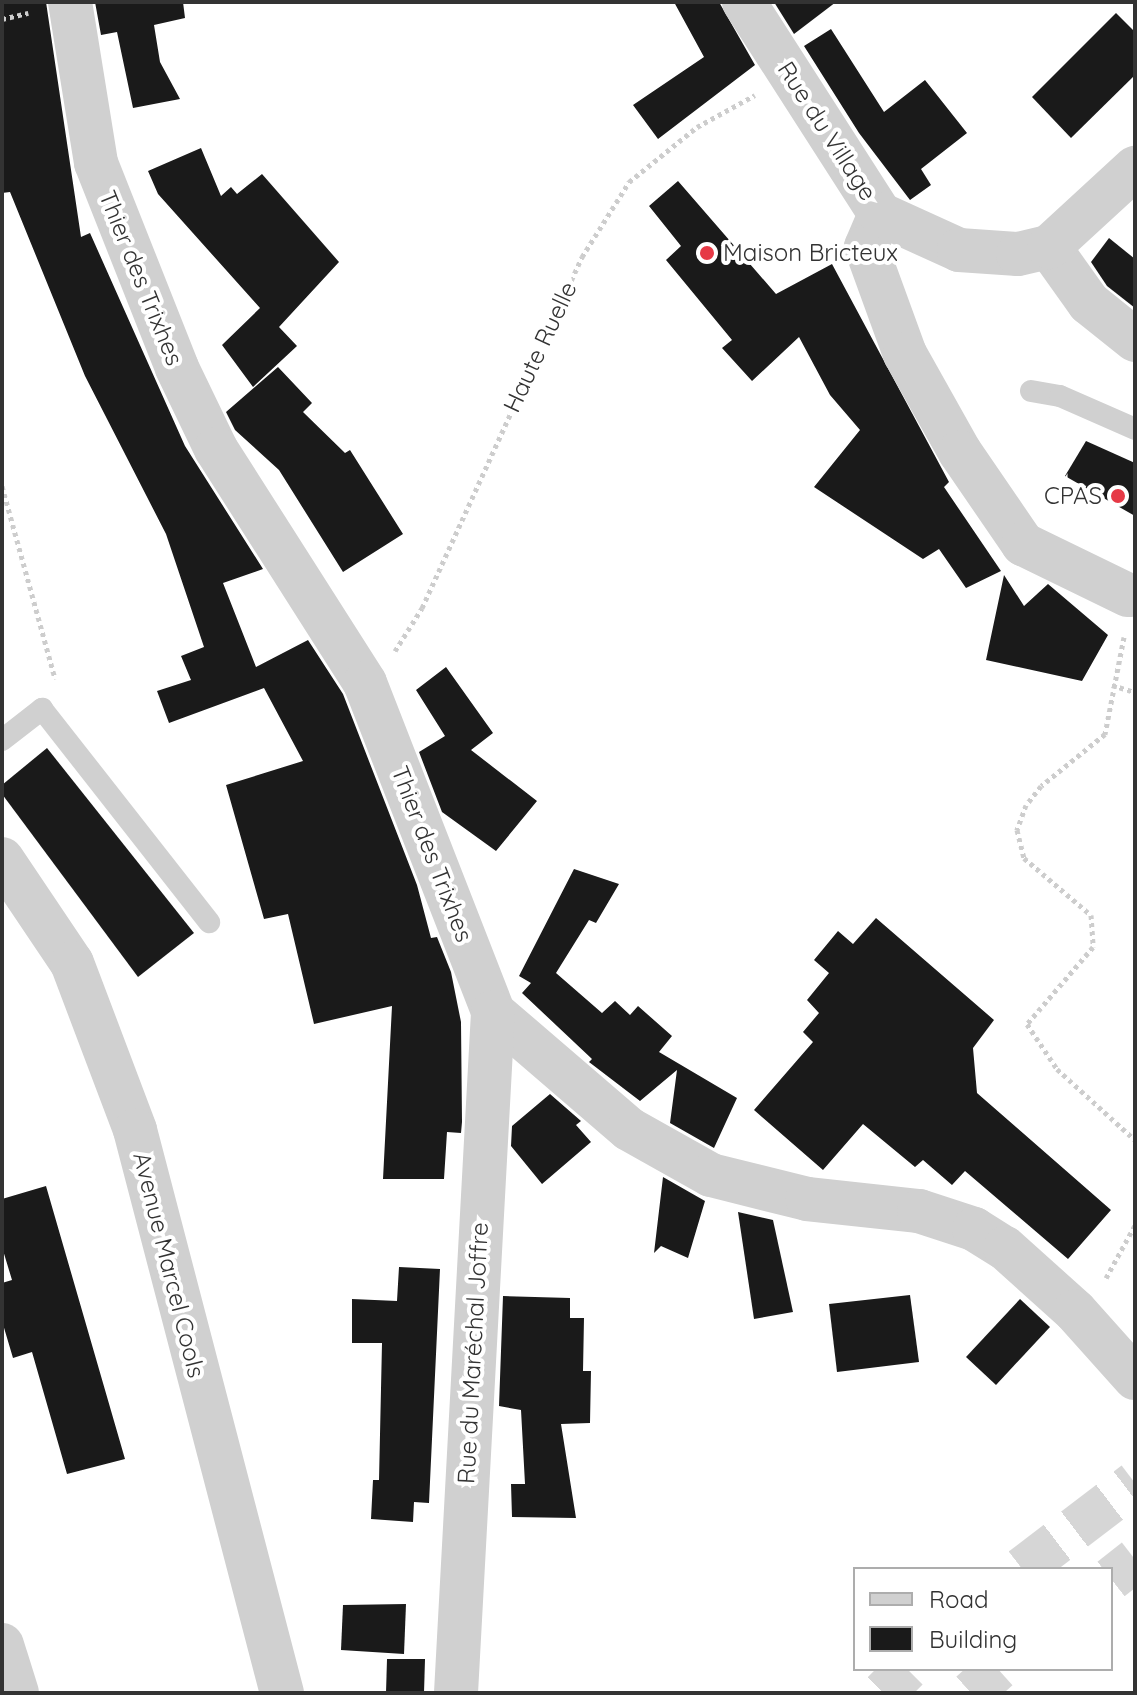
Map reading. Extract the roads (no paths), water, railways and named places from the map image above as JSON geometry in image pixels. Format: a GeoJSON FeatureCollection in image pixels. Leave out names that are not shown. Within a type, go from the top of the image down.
{"type":"FeatureCollection","features":[{"type":"Feature","properties":{"kind":"street","name":"Thier des Trixhes"},"geometry":{"type":"LineString","coordinates":[[70,2],[96,163],[177,368],[216,449],[365,683],[493,1012],[629,1129],[681,1161],[729,1182],[780,1195],[947,1218],[1005,1248],[1129,1357]]}},
{"type":"Feature","properties":{"kind":"street","name":"Rue du Village"},"geometry":{"type":"LineString","coordinates":[[744,2],[880,214],[959,250],[1018,254],[1049,247]]}},
{"type":"Feature","properties":{"kind":"street"},"geometry":{"type":"LineString","coordinates":[[1135,168],[1049,247],[1089,303],[1135,340]]}},
{"type":"Feature","properties":{"kind":"street"},"geometry":{"type":"LineString","coordinates":[[880,214],[866,247],[905,354],[960,452],[1023,544],[1128,595]]}},
{"type":"Feature","properties":{"kind":"street","name":"Avenue Marcel Cools"},"geometry":{"type":"LineString","coordinates":[[2,859],[72,963],[135,1130],[282,1693]]}},
{"type":"Feature","properties":{"kind":"street","name":"Rue du Maréchal Joffre"},"geometry":{"type":"LineString","coordinates":[[456,1693],[493,1012]]}},
{"type":"Feature","properties":{"kind":"street"},"geometry":{"type":"LineString","coordinates":[[2,1645],[17,1693]]}},
{"type":"Feature","properties":{"kind":"lane"},"geometry":{"type":"LineString","coordinates":[[1031,391],[1060,396],[1135,429]]}},
{"type":"Feature","properties":{"kind":"lane"},"geometry":{"type":"LineString","coordinates":[[2,740],[42,709],[209,922]]}},
{"type":"Feature","properties":{"kind":"tunnel"},"geometry":{"type":"LineString","coordinates":[[1025,1567],[1135,1483]]}},
{"type":"Feature","properties":{"kind":"tunnel"},"geometry":{"type":"LineString","coordinates":[[1113,1577],[1135,1560]]}},
{"type":"Feature","properties":{"kind":"tunnel"},"geometry":{"type":"LineString","coordinates":[[883,1693],[905,1671]]}},
{"type":"Feature","properties":{"kind":"tunnel"},"geometry":{"type":"LineString","coordinates":[[971,1693],[996,1671]]}},
{"type":"Feature","properties":{"kind":"place","name":"Maison Bricteux"},"geometry":{"type":"Point","coordinates":[707,253]}},
{"type":"Feature","properties":{"kind":"place","name":"CPAS"},"geometry":{"type":"Point","coordinates":[1118,496]}}]}
